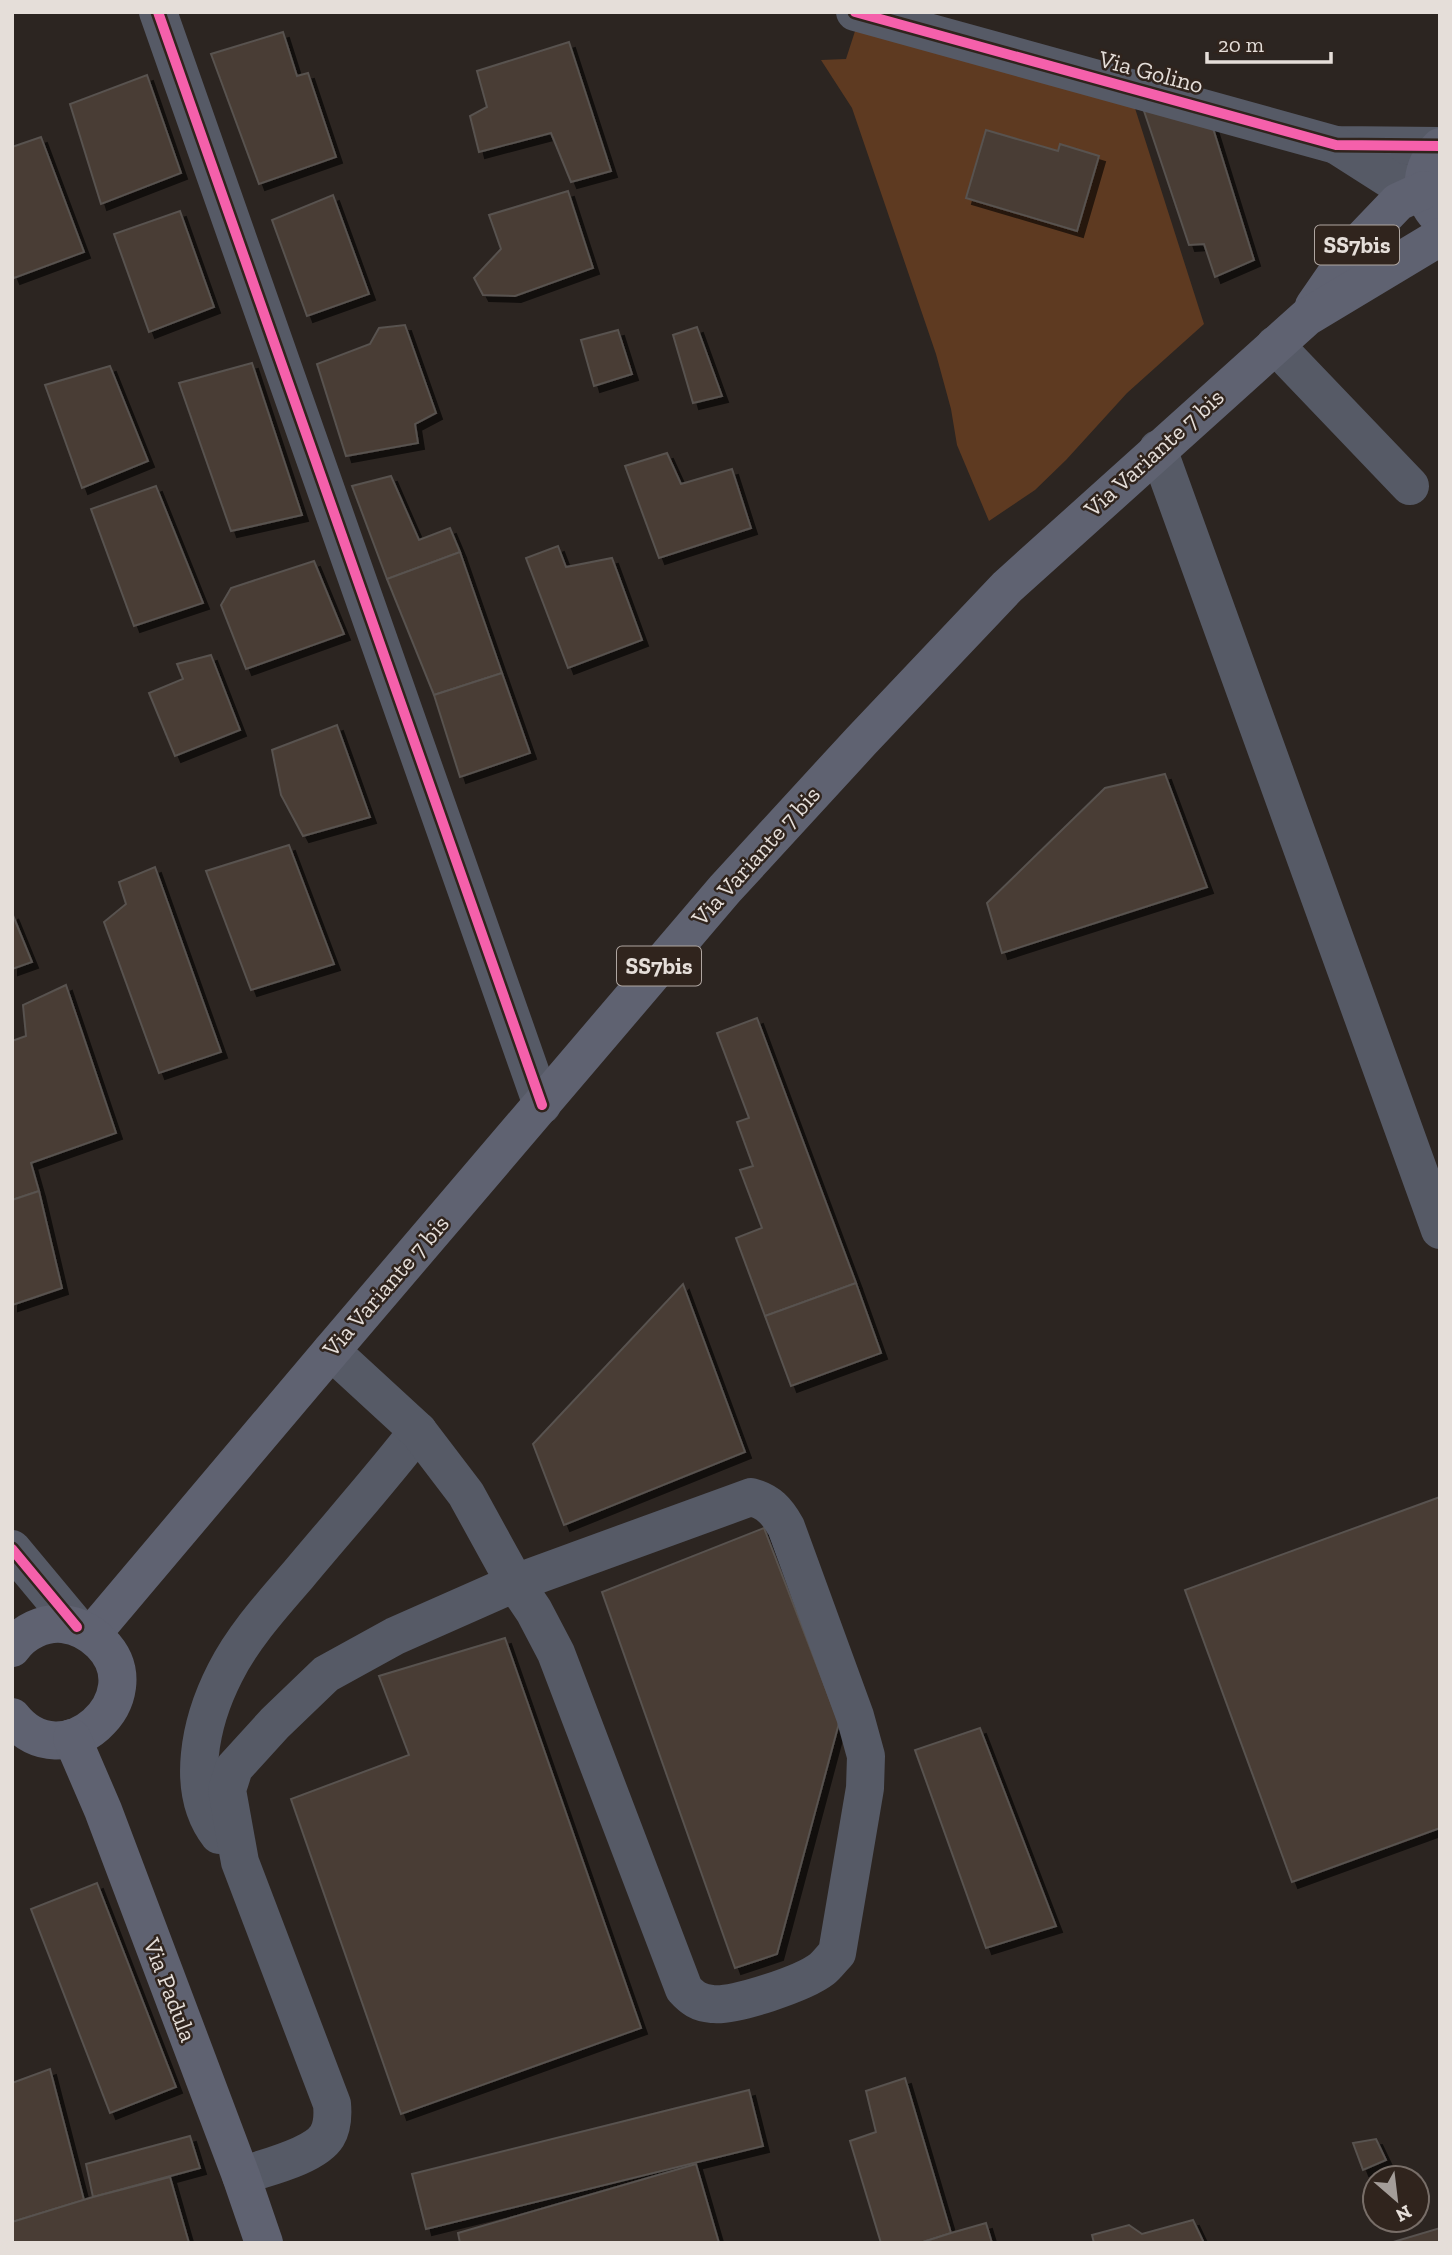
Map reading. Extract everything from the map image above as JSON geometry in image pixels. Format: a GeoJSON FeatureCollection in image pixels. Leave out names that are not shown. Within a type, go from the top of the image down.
{"type":"FeatureCollection","features":[{"type":"Feature","properties":{"kind":"main road"},"geometry":{"type":"LineString","coordinates":[[1429,197],[1425,170],[1431,156],[1440,146]]}},
{"type":"Feature","properties":{"kind":"main road","name":"Via Variante 7 bis"},"geometry":{"type":"LineString","coordinates":[[1307,317],[1354,248],[1398,202],[1429,197]]}},
{"type":"Feature","properties":{"kind":"main road","name":"Via Variante 7 bis"},"geometry":{"type":"LineString","coordinates":[[85,1631],[331,1351],[724,889],[1007,587],[1307,317],[1440,237]]}},
{"type":"Feature","properties":{"kind":"main road"},"geometry":{"type":"LineString","coordinates":[[12,1648],[29,1632],[45,1625],[61,1624],[85,1631],[106,1648],[114,1665],[117,1684],[113,1702],[103,1718],[90,1731],[72,1738],[55,1740],[40,1737],[13,1720]]}},
{"type":"Feature","properties":{"kind":"main road","name":"Via Padula"},"geometry":{"type":"LineString","coordinates":[[72,1738],[103,1810],[264,2243]]}},
{"type":"Feature","properties":{"kind":"street"},"geometry":{"type":"LineString","coordinates":[[158,12],[541,1105]]}},
{"type":"Feature","properties":{"kind":"street","name":"Via Golino"},"geometry":{"type":"LineString","coordinates":[[855,12],[1336,145],[1440,146]]}},
{"type":"Feature","properties":{"kind":"street","name":"Via Golino"},"geometry":{"type":"LineString","coordinates":[[1336,145],[1394,182],[1429,197]]}},
{"type":"Feature","properties":{"kind":"street"},"geometry":{"type":"LineString","coordinates":[[1275,345],[1410,486]]}},
{"type":"Feature","properties":{"kind":"street"},"geometry":{"type":"LineString","coordinates":[[1158,449],[1440,1230]]}},
{"type":"Feature","properties":{"kind":"street"},"geometry":{"type":"LineString","coordinates":[[241,2176],[308,2152],[326,2138],[333,2119],[332,2104],[240,1862],[228,1790],[234,1768],[275,1723],[326,1674],[395,1636],[515,1583],[751,1497],[766,1501],[779,1514],[786,1527],[855,1716],[866,1756],[865,1788],[837,1953],[822,1969],[799,1981],[733,2003],[713,2004],[694,2000],[684,1989],[556,1653],[534,1611],[515,1583],[467,1494],[418,1432],[331,1351]]}},
{"type":"Feature","properties":{"kind":"street"},"geometry":{"type":"LineString","coordinates":[[240,1862],[211,1825],[201,1788],[199,1756],[210,1706],[226,1671],[259,1621],[418,1432]]}},
{"type":"Feature","properties":{"kind":"street"},"geometry":{"type":"LineString","coordinates":[[12,1549],[85,1631]]}},
{"type":"Feature","properties":{"kind":"shaded area"},"geometry":{"type":"Polygon","coordinates":[[[857,25],[1133,102],[1204,324],[1127,393],[1035,490],[989,521],[957,445],[951,409],[936,354],[852,108],[821,60],[846,59],[857,25]]]}},
{"type":"Feature","properties":{"kind":"building"},"geometry":{"type":"Polygon","coordinates":[[[283,32],[297,76],[308,73],[336,157],[259,184],[211,54],[283,32]]]}},
{"type":"Feature","properties":{"kind":"building"},"geometry":{"type":"Polygon","coordinates":[[[569,42],[611,171],[571,182],[551,133],[479,152],[470,116],[487,107],[477,71],[569,42]]]}},
{"type":"Feature","properties":{"kind":"building"},"geometry":{"type":"Polygon","coordinates":[[[147,75],[181,173],[101,204],[70,104],[147,75]]]}},
{"type":"Feature","properties":{"kind":"building"},"geometry":{"type":"Polygon","coordinates":[[[1143,108],[1212,125],[1254,260],[1215,277],[1204,244],[1189,245],[1143,108]]]}},
{"type":"Feature","properties":{"kind":"building"},"geometry":{"type":"Polygon","coordinates":[[[986,130],[1058,151],[1060,144],[1099,156],[1077,231],[966,198],[986,130]]]}},
{"type":"Feature","properties":{"kind":"building"},"geometry":{"type":"Polygon","coordinates":[[[41,137],[84,252],[14,278],[12,147],[41,137]]]}},
{"type":"Feature","properties":{"kind":"building"},"geometry":{"type":"Polygon","coordinates":[[[568,191],[593,268],[515,296],[483,295],[474,278],[501,249],[489,215],[568,191]]]}},
{"type":"Feature","properties":{"kind":"building"},"geometry":{"type":"Polygon","coordinates":[[[333,195],[369,294],[307,316],[272,220],[333,195]]]}},
{"type":"Feature","properties":{"kind":"building"},"geometry":{"type":"Polygon","coordinates":[[[180,211],[214,307],[149,332],[114,234],[180,211]]]}},
{"type":"Feature","properties":{"kind":"building"},"geometry":{"type":"Polygon","coordinates":[[[405,325],[436,413],[415,424],[418,443],[346,456],[317,364],[370,344],[379,328],[405,325]]]}},
{"type":"Feature","properties":{"kind":"building"},"geometry":{"type":"Polygon","coordinates":[[[697,327],[722,396],[693,403],[673,335],[697,327]]]}},
{"type":"Feature","properties":{"kind":"building"},"geometry":{"type":"Polygon","coordinates":[[[618,330],[632,374],[594,386],[581,340],[618,330]]]}},
{"type":"Feature","properties":{"kind":"building"},"geometry":{"type":"Polygon","coordinates":[[[252,363],[302,515],[231,531],[179,383],[252,363]]]}},
{"type":"Feature","properties":{"kind":"building"},"geometry":{"type":"Polygon","coordinates":[[[110,366],[148,461],[82,488],[45,385],[110,366]]]}},
{"type":"Feature","properties":{"kind":"building"},"geometry":{"type":"Polygon","coordinates":[[[667,453],[681,484],[732,469],[751,528],[659,558],[625,466],[667,453]]]}},
{"type":"Feature","properties":{"kind":"building"},"geometry":{"type":"Polygon","coordinates":[[[391,476],[419,540],[450,528],[460,552],[387,579],[352,486],[391,476]]]}},
{"type":"Feature","properties":{"kind":"building"},"geometry":{"type":"Polygon","coordinates":[[[156,486],[203,603],[134,626],[91,509],[156,486]]]}},
{"type":"Feature","properties":{"kind":"building"},"geometry":{"type":"Polygon","coordinates":[[[558,546],[566,567],[612,558],[642,640],[568,668],[526,558],[558,546]]]}},
{"type":"Feature","properties":{"kind":"building"},"geometry":{"type":"Polygon","coordinates":[[[460,552],[502,673],[434,695],[387,579],[460,552]]]}},
{"type":"Feature","properties":{"kind":"building"},"geometry":{"type":"Polygon","coordinates":[[[314,561],[344,634],[246,669],[221,605],[231,588],[314,561]]]}},
{"type":"Feature","properties":{"kind":"building"},"geometry":{"type":"Polygon","coordinates":[[[211,655],[240,730],[175,756],[149,693],[183,679],[177,664],[211,655]]]}},
{"type":"Feature","properties":{"kind":"building"},"geometry":{"type":"Polygon","coordinates":[[[502,673],[530,753],[460,777],[434,695],[502,673]]]}},
{"type":"Feature","properties":{"kind":"building"},"geometry":{"type":"Polygon","coordinates":[[[337,725],[370,817],[303,836],[281,795],[272,750],[337,725]]]}},
{"type":"Feature","properties":{"kind":"building"},"geometry":{"type":"Polygon","coordinates":[[[1165,774],[1207,887],[1002,953],[987,903],[1105,788],[1165,774]]]}},
{"type":"Feature","properties":{"kind":"building"},"geometry":{"type":"Polygon","coordinates":[[[289,845],[334,964],[251,990],[206,871],[289,845]]]}},
{"type":"Feature","properties":{"kind":"building"},"geometry":{"type":"Polygon","coordinates":[[[155,867],[221,1052],[159,1073],[104,922],[126,904],[119,882],[155,867]]]}},
{"type":"Feature","properties":{"kind":"building"},"geometry":{"type":"Polygon","coordinates":[[[12,913],[32,962],[12,969],[12,913]]]}},
{"type":"Feature","properties":{"kind":"building"},"geometry":{"type":"Polygon","coordinates":[[[66,985],[116,1133],[31,1163],[39,1191],[12,1200],[12,1041],[26,1036],[23,1005],[66,985]]]}},
{"type":"Feature","properties":{"kind":"building"},"geometry":{"type":"Polygon","coordinates":[[[757,1018],[856,1283],[765,1316],[736,1238],[762,1228],[740,1170],[753,1166],[737,1122],[749,1118],[717,1033],[757,1018]]]}},
{"type":"Feature","properties":{"kind":"building"},"geometry":{"type":"Polygon","coordinates":[[[39,1191],[62,1288],[12,1305],[12,1200],[39,1191]]]}},
{"type":"Feature","properties":{"kind":"building"},"geometry":{"type":"Polygon","coordinates":[[[856,1283],[881,1353],[791,1386],[765,1316],[856,1283]]]}},
{"type":"Feature","properties":{"kind":"building"},"geometry":{"type":"Polygon","coordinates":[[[683,1284],[745,1452],[564,1525],[533,1444],[683,1284]]]}},
{"type":"Feature","properties":{"kind":"building"},"geometry":{"type":"Polygon","coordinates":[[[1440,1497],[1440,1828],[1292,1882],[1185,1590],[1440,1497]]]}},
{"type":"Feature","properties":{"kind":"building"},"geometry":{"type":"Polygon","coordinates":[[[764,1528],[839,1723],[777,1954],[735,1968],[602,1592],[764,1528]]]}},
{"type":"Feature","properties":{"kind":"building"},"geometry":{"type":"Polygon","coordinates":[[[505,1638],[641,2028],[401,2114],[291,1799],[409,1755],[379,1676],[505,1638]]]}},
{"type":"Feature","properties":{"kind":"building"},"geometry":{"type":"Polygon","coordinates":[[[980,1728],[1056,1926],[986,1948],[915,1750],[980,1728]]]}},
{"type":"Feature","properties":{"kind":"building"},"geometry":{"type":"Polygon","coordinates":[[[97,1883],[176,2087],[110,2113],[31,1909],[97,1883]]]}},
{"type":"Feature","properties":{"kind":"building"},"geometry":{"type":"Polygon","coordinates":[[[50,2069],[84,2200],[12,2222],[12,2083],[50,2069]]]}},
{"type":"Feature","properties":{"kind":"building"},"geometry":{"type":"Polygon","coordinates":[[[905,2078],[951,2233],[920,2243],[881,2243],[850,2141],[876,2132],[866,2091],[905,2078]]]}},
{"type":"Feature","properties":{"kind":"building"},"geometry":{"type":"Polygon","coordinates":[[[749,2090],[763,2146],[426,2229],[412,2174],[749,2090]]]}},
{"type":"Feature","properties":{"kind":"building"},"geometry":{"type":"Polygon","coordinates":[[[190,2136],[200,2168],[93,2197],[86,2164],[190,2136]]]}},
{"type":"Feature","properties":{"kind":"building"},"geometry":{"type":"Polygon","coordinates":[[[1376,2139],[1386,2160],[1377,2164],[1361,2165],[1353,2143],[1376,2139]]]}},
{"type":"Feature","properties":{"kind":"building"},"geometry":{"type":"Polygon","coordinates":[[[696,2164],[719,2243],[460,2243],[458,2233],[696,2164]]]}},
{"type":"Feature","properties":{"kind":"building"},"geometry":{"type":"Polygon","coordinates":[[[170,2177],[189,2243],[12,2243],[12,2222],[170,2177]]]}},
{"type":"Feature","properties":{"kind":"building"},"geometry":{"type":"Polygon","coordinates":[[[1193,2220],[1204,2243],[1094,2243],[1092,2235],[1129,2225],[1142,2234],[1193,2220]]]}},
{"type":"Feature","properties":{"kind":"building"},"geometry":{"type":"Polygon","coordinates":[[[986,2223],[992,2243],[920,2243],[951,2233],[986,2223]]]}},
{"type":"Feature","properties":{"kind":"building"},"geometry":{"type":"Polygon","coordinates":[[[1440,2228],[1440,2243],[1390,2243],[1420,2234],[1431,2234],[1431,2231],[1440,2228]]]}},
{"type":"Feature","properties":{"kind":"cycle path"},"geometry":{"type":"LineString","coordinates":[[158,12],[542,1105]]}},
{"type":"Feature","properties":{"kind":"cycle path"},"geometry":{"type":"LineString","coordinates":[[855,12],[1336,145],[1440,146]]}},
{"type":"Feature","properties":{"kind":"cycle path"},"geometry":{"type":"LineString","coordinates":[[12,1549],[77,1627]]}}]}
